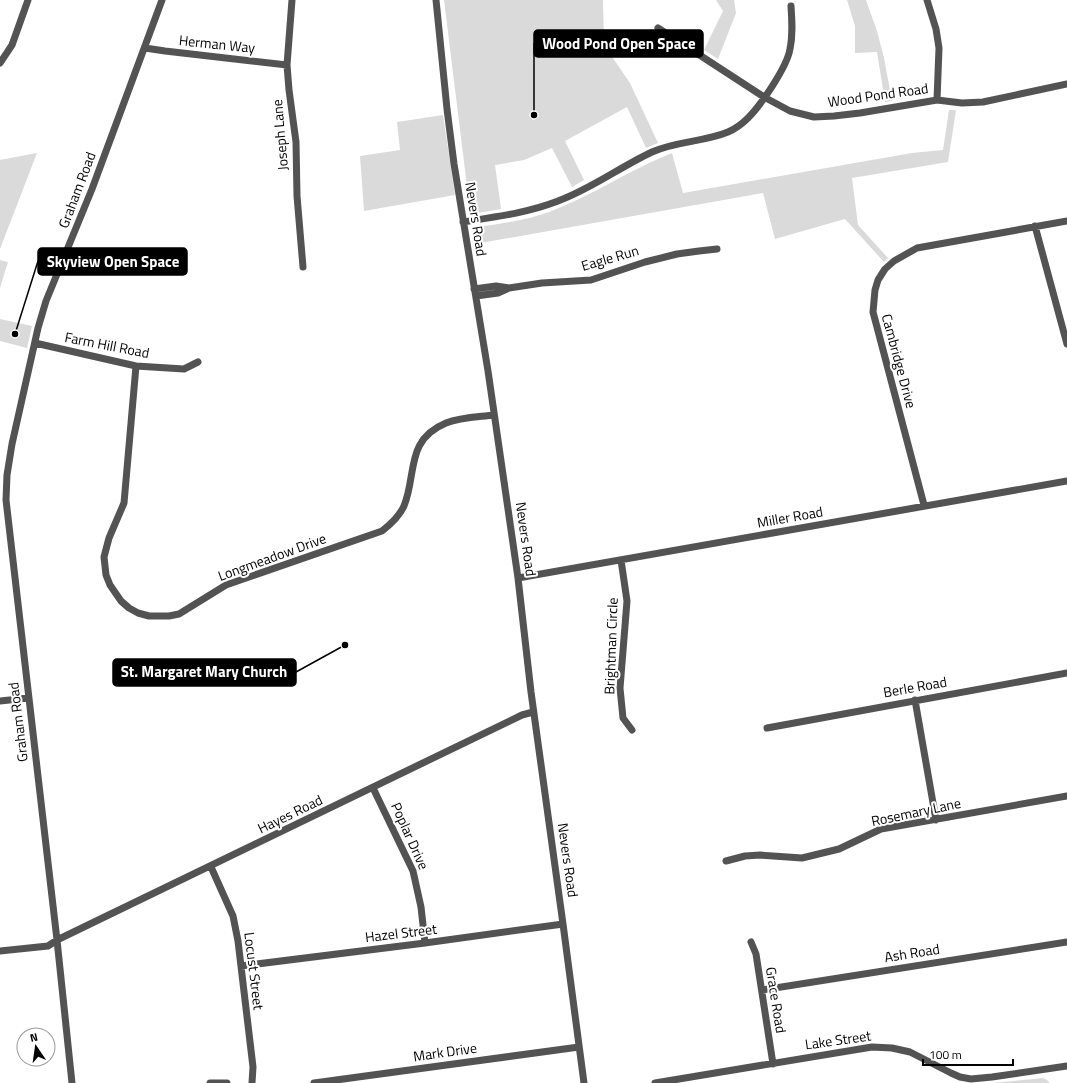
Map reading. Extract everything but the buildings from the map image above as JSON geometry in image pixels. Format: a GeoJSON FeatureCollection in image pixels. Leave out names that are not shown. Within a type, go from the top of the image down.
{"type":"FeatureCollection","features":[{"type":"Feature","properties":{"kind":"street"},"geometry":{"type":"LineString","coordinates":[[0,64],[12,46],[28,0]]}},
{"type":"Feature","properties":{"kind":"street","name":"Graham Road"},"geometry":{"type":"LineString","coordinates":[[72,1083],[58,940],[28,698],[6,500],[7,475],[12,444],[46,302],[92,188],[162,0]]}},
{"type":"Feature","properties":{"kind":"street","name":"Joseph Lane"},"geometry":{"type":"LineString","coordinates":[[292,0],[287,64],[288,90],[296,142],[297,196],[303,267]]}},
{"type":"Feature","properties":{"kind":"street","name":"Nevers Road"},"geometry":{"type":"LineString","coordinates":[[436,0],[447,109],[518,578],[534,712],[564,924],[584,1083]]}},
{"type":"Feature","properties":{"kind":"street"},"geometry":{"type":"LineString","coordinates":[[927,0],[936,29],[939,48],[937,100]]}},
{"type":"Feature","properties":{"kind":"street"},"geometry":{"type":"LineString","coordinates":[[463,222],[539,208],[581,190],[638,158],[658,149],[680,143],[705,139],[728,132],[748,118],[755,111],[781,72],[790,50],[792,30],[791,6]]}},
{"type":"Feature","properties":{"kind":"street","name":"Wood Pond Road"},"geometry":{"type":"LineString","coordinates":[[658,28],[764,97],[790,111],[814,117],[860,113],[937,100],[962,103],[983,102],[1067,84]]}},
{"type":"Feature","properties":{"kind":"street","name":"Herman Way"},"geometry":{"type":"LineString","coordinates":[[145,48],[165,52],[287,64]]}},
{"type":"Feature","properties":{"kind":"street","name":"Cambridge Drive"},"geometry":{"type":"LineString","coordinates":[[924,505],[872,312],[878,280],[885,269],[894,261],[917,248],[1067,221]]}},
{"type":"Feature","properties":{"kind":"street"},"geometry":{"type":"LineString","coordinates":[[1035,226],[1067,344]]}},
{"type":"Feature","properties":{"kind":"street","name":"Eagle Run"},"geometry":{"type":"LineString","coordinates":[[476,296],[498,293],[509,288],[542,283],[591,280],[645,262],[684,253],[717,249]]}},
{"type":"Feature","properties":{"kind":"street","name":"Eagle Run"},"geometry":{"type":"LineString","coordinates":[[474,289],[496,286],[509,288]]}},
{"type":"Feature","properties":{"kind":"street","name":"Farm Hill Road"},"geometry":{"type":"LineString","coordinates":[[35,343],[136,366],[184,368],[198,362]]}},
{"type":"Feature","properties":{"kind":"street","name":"Longmeadow Drive"},"geometry":{"type":"LineString","coordinates":[[136,366],[124,503],[106,547],[104,566],[110,585],[121,601],[134,610],[149,616],[169,616],[179,614],[226,585],[382,531],[397,517],[403,508],[407,498],[415,453],[427,435],[445,423],[457,419],[494,415]]}},
{"type":"Feature","properties":{"kind":"street","name":"Miller Road"},"geometry":{"type":"LineString","coordinates":[[518,578],[788,531],[924,505],[1067,481]]}},
{"type":"Feature","properties":{"kind":"street","name":"Brightman Circle"},"geometry":{"type":"LineString","coordinates":[[621,560],[627,601],[620,688],[623,718],[632,730]]}},
{"type":"Feature","properties":{"kind":"street","name":"Berle Road"},"geometry":{"type":"LineString","coordinates":[[767,728],[1067,673]]}},
{"type":"Feature","properties":{"kind":"street"},"geometry":{"type":"LineString","coordinates":[[0,701],[28,698]]}},
{"type":"Feature","properties":{"kind":"street"},"geometry":{"type":"LineString","coordinates":[[914,700],[936,820]]}},
{"type":"Feature","properties":{"kind":"street","name":"Hayes Road"},"geometry":{"type":"LineString","coordinates":[[0,951],[48,946],[522,715],[534,712]]}},
{"type":"Feature","properties":{"kind":"street","name":"Poplar Drive"},"geometry":{"type":"LineString","coordinates":[[374,788],[413,871],[421,907],[425,943]]}},
{"type":"Feature","properties":{"kind":"street","name":"Rosemary Lane"},"geometry":{"type":"LineString","coordinates":[[726,861],[745,856],[760,855],[802,858],[839,849],[881,830],[1067,796]]}},
{"type":"Feature","properties":{"kind":"street","name":"Locust Street"},"geometry":{"type":"LineString","coordinates":[[210,867],[233,916],[238,941],[253,1067],[252,1083]]}},
{"type":"Feature","properties":{"kind":"street","name":"Hazel Street"},"geometry":{"type":"LineString","coordinates":[[241,966],[564,924]]}},
{"type":"Feature","properties":{"kind":"street","name":"Grace Road"},"geometry":{"type":"LineString","coordinates":[[751,942],[756,954],[773,1064]]}},
{"type":"Feature","properties":{"kind":"street","name":"Ash Road"},"geometry":{"type":"LineString","coordinates":[[762,990],[1067,942]]}},
{"type":"Feature","properties":{"kind":"street","name":"Mark Drive"},"geometry":{"type":"LineString","coordinates":[[314,1083],[579,1047]]}},
{"type":"Feature","properties":{"kind":"street","name":"Lake Street"},"geometry":{"type":"LineString","coordinates":[[655,1083],[872,1047],[892,1048],[910,1052],[951,1074],[971,1079],[1067,1066]]}},
{"type":"Feature","properties":{"kind":"street"},"geometry":{"type":"LineString","coordinates":[[210,1083],[227,1083]]}},
{"type":"Feature","properties":{"kind":"shaded area"},"geometry":{"type":"Polygon","coordinates":[[[444,0],[603,0],[604,45],[630,83],[658,143],[646,148],[627,107],[565,141],[584,180],[572,187],[552,148],[524,160],[495,165],[501,209],[472,214],[470,211],[444,0]]]}},
{"type":"Feature","properties":{"kind":"shaded area"},"geometry":{"type":"Polygon","coordinates":[[[716,0],[734,0],[736,13],[718,59],[704,50],[723,11],[716,0]]]}},
{"type":"Feature","properties":{"kind":"shaded area"},"geometry":{"type":"Polygon","coordinates":[[[847,0],[866,0],[877,31],[884,58],[892,101],[885,102],[877,52],[855,53],[855,26],[847,0]]]}},
{"type":"Feature","properties":{"kind":"shaded area"},"geometry":{"type":"Polygon","coordinates":[[[949,110],[956,110],[948,162],[852,178],[858,225],[888,258],[884,262],[845,219],[775,239],[763,193],[475,244],[473,232],[477,227],[526,219],[554,210],[584,197],[642,166],[672,153],[683,193],[912,153],[943,150],[949,110]]]}},
{"type":"Feature","properties":{"kind":"shaded area"},"geometry":{"type":"Polygon","coordinates":[[[443,115],[455,195],[364,211],[360,156],[400,150],[397,122],[443,115]]]}},
{"type":"Feature","properties":{"kind":"shaded area"},"geometry":{"type":"Polygon","coordinates":[[[37,153],[0,249],[0,160],[37,153]]]}},
{"type":"Feature","properties":{"kind":"shaded area"},"geometry":{"type":"Polygon","coordinates":[[[0,260],[8,262],[0,288],[0,260]]]}},
{"type":"Feature","properties":{"kind":"shaded area"},"geometry":{"type":"Polygon","coordinates":[[[0,319],[32,326],[27,348],[0,341],[0,319]]]}},
{"type":"Feature","properties":{"kind":"shaded area"},"geometry":{"type":"Polygon","coordinates":[[[1043,1078],[1050,1083],[993,1083],[1043,1078]]]}},
{"type":"Feature","properties":{"kind":"place","name":"Wood Pond Open Space"},"geometry":{"type":"Point","coordinates":[534,115]}},
{"type":"Feature","properties":{"kind":"place","name":"Skyview Open Space"},"geometry":{"type":"Point","coordinates":[15,334]}},
{"type":"Feature","properties":{"kind":"place","name":"St. Margaret Mary Church"},"geometry":{"type":"Point","coordinates":[345,645]}}]}
